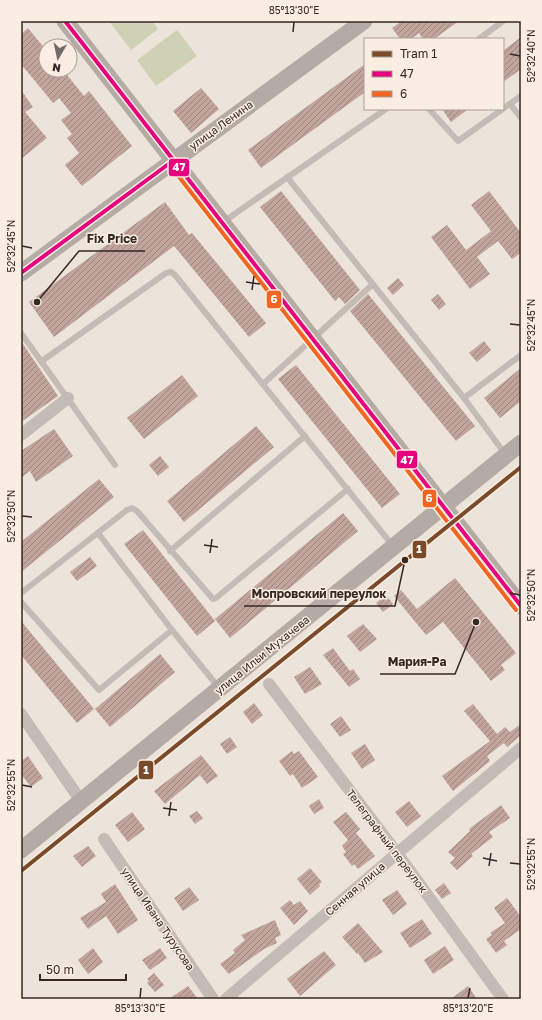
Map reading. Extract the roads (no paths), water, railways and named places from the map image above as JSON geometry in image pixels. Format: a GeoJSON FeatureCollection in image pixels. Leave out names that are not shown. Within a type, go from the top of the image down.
{"type":"FeatureCollection","features":[{"type":"Feature","properties":{"kind":"street"},"geometry":{"type":"LineString","coordinates":[[65,21],[521,606]]}},
{"type":"Feature","properties":{"kind":"street","name":"улица Ленина"},"geometry":{"type":"LineString","coordinates":[[21,273],[364,21]]}},
{"type":"Feature","properties":{"kind":"street"},"geometry":{"type":"LineString","coordinates":[[21,435],[68,398]]}},
{"type":"Feature","properties":{"kind":"street","name":"улица Ильи Мухачева"},"geometry":{"type":"LineString","coordinates":[[21,850],[521,443]]}},
{"type":"Feature","properties":{"kind":"street","name":"Телеграфный переулок"},"geometry":{"type":"LineString","coordinates":[[269,684],[397,853],[503,999]]}},
{"type":"Feature","properties":{"kind":"street"},"geometry":{"type":"LineString","coordinates":[[21,714],[81,802]]}},
{"type":"Feature","properties":{"kind":"street","name":"Сенная улица"},"geometry":{"type":"LineString","coordinates":[[226,999],[521,748]]}},
{"type":"Feature","properties":{"kind":"street","name":"улица Ивана Турусова"},"geometry":{"type":"LineString","coordinates":[[104,840],[213,999]]}},
{"type":"Feature","properties":{"kind":"lane"},"geometry":{"type":"LineString","coordinates":[[480,38],[503,21]]}},
{"type":"Feature","properties":{"kind":"lane"},"geometry":{"type":"LineString","coordinates":[[504,108],[521,96]]}},
{"type":"Feature","properties":{"kind":"lane"},"geometry":{"type":"LineString","coordinates":[[510,104],[521,118]]}},
{"type":"Feature","properties":{"kind":"lane"},"geometry":{"type":"LineString","coordinates":[[222,222],[385,110]]}},
{"type":"Feature","properties":{"kind":"lane"},"geometry":{"type":"LineString","coordinates":[[430,110],[458,140],[501,110]]}},
{"type":"Feature","properties":{"kind":"lane"},"geometry":{"type":"LineString","coordinates":[[288,177],[464,398],[506,456]]}},
{"type":"Feature","properties":{"kind":"lane"},"geometry":{"type":"LineString","coordinates":[[42,361],[166,273],[171,272],[175,275],[394,547]]}},
{"type":"Feature","properties":{"kind":"lane"},"geometry":{"type":"LineString","coordinates":[[263,384],[373,284]]}},
{"type":"Feature","properties":{"kind":"lane"},"geometry":{"type":"LineString","coordinates":[[21,333],[116,464]]}},
{"type":"Feature","properties":{"kind":"lane"},"geometry":{"type":"LineString","coordinates":[[464,398],[521,355]]}},
{"type":"Feature","properties":{"kind":"lane"},"geometry":{"type":"LineString","coordinates":[[170,551],[305,436]]}},
{"type":"Feature","properties":{"kind":"lane"},"geometry":{"type":"LineString","coordinates":[[21,593],[127,510],[132,508],[137,511],[209,597],[212,599],[216,598],[348,489]]}},
{"type":"Feature","properties":{"kind":"lane"},"geometry":{"type":"LineString","coordinates":[[98,533],[172,630],[220,689]]}},
{"type":"Feature","properties":{"kind":"lane"},"geometry":{"type":"LineString","coordinates":[[21,602],[99,690],[172,630]]}},
{"type":"Feature","properties":{"kind":"tram line","name":"1"},"geometry":{"type":"LineString","coordinates":[[21,871],[521,467]]}},
{"type":"Feature","properties":{"kind":"place","name":"Fix Price"},"geometry":{"type":"Point","coordinates":[37,302]}},
{"type":"Feature","properties":{"kind":"place","name":"Мопровский переулок"},"geometry":{"type":"Point","coordinates":[405,560]}},
{"type":"Feature","properties":{"kind":"place","name":"Мария-Ра"},"geometry":{"type":"Point","coordinates":[476,622]}}]}
